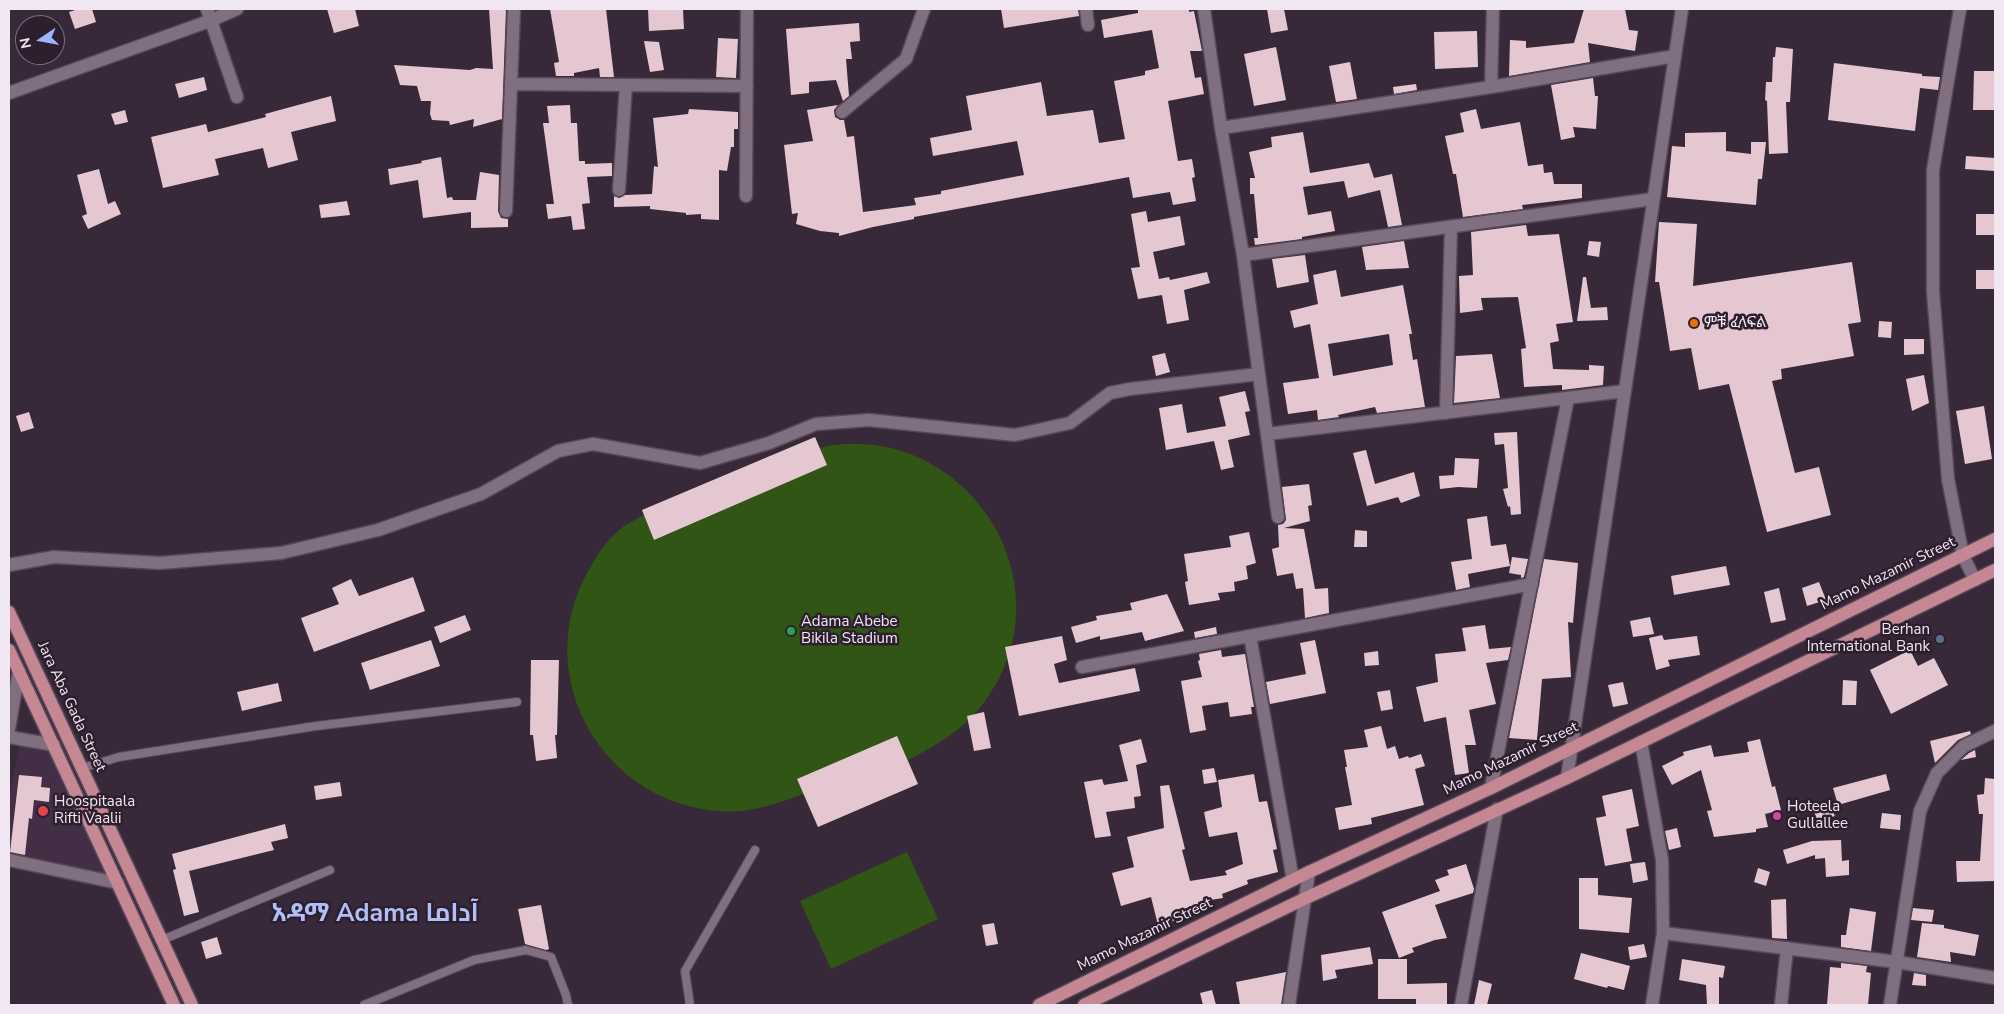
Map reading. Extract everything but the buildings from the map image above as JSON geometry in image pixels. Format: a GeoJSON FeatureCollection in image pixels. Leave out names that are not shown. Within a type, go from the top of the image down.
{"type":"FeatureCollection","features":[{"type":"Feature","properties":{"kind":"main road","name":"Mamo Mazamir Street"},"geometry":{"type":"LineString","coordinates":[[1038,1005],[1308,872],[1492,788],[1995,540]]}},
{"type":"Feature","properties":{"kind":"main road"},"geometry":{"type":"LineString","coordinates":[[1084,1005],[1306,898],[1567,778],[1995,570]]}},
{"type":"Feature","properties":{"kind":"main road","name":"Jara Aba Gada Street"},"geometry":{"type":"LineString","coordinates":[[9,612],[192,1005]]}},
{"type":"Feature","properties":{"kind":"main road"},"geometry":{"type":"LineString","coordinates":[[9,650],[174,1005]]}},
{"type":"Feature","properties":{"kind":"street"},"geometry":{"type":"LineString","coordinates":[[9,93],[209,14],[237,9]]}},
{"type":"Feature","properties":{"kind":"street"},"geometry":{"type":"LineString","coordinates":[[506,210],[514,9]]}},
{"type":"Feature","properties":{"kind":"street"},"geometry":{"type":"LineString","coordinates":[[746,196],[747,9]]}},
{"type":"Feature","properties":{"kind":"street"},"geometry":{"type":"LineString","coordinates":[[842,112],[906,59],[924,9]]}},
{"type":"Feature","properties":{"kind":"street"},"geometry":{"type":"LineString","coordinates":[[1086,9],[1088,25]]}},
{"type":"Feature","properties":{"kind":"street"},"geometry":{"type":"LineString","coordinates":[[1204,9],[1221,128],[1243,254],[1278,517]]}},
{"type":"Feature","properties":{"kind":"street"},"geometry":{"type":"LineString","coordinates":[[1490,87],[1493,9]]}},
{"type":"Feature","properties":{"kind":"street"},"geometry":{"type":"LineString","coordinates":[[1567,778],[1682,9]]}},
{"type":"Feature","properties":{"kind":"street"},"geometry":{"type":"LineString","coordinates":[[1960,9],[1933,170],[1933,292],[1948,479],[1963,556],[1975,580]]}},
{"type":"Feature","properties":{"kind":"street"},"geometry":{"type":"LineString","coordinates":[[209,14],[238,97]]}},
{"type":"Feature","properties":{"kind":"street"},"geometry":{"type":"LineString","coordinates":[[1221,128],[1490,87],[1675,56]]}},
{"type":"Feature","properties":{"kind":"street"},"geometry":{"type":"LineString","coordinates":[[511,84],[747,86]]}},
{"type":"Feature","properties":{"kind":"street"},"geometry":{"type":"LineString","coordinates":[[619,190],[626,85]]}},
{"type":"Feature","properties":{"kind":"street"},"geometry":{"type":"LineString","coordinates":[[1243,254],[1653,200]]}},
{"type":"Feature","properties":{"kind":"street"},"geometry":{"type":"LineString","coordinates":[[1446,413],[1451,227]]}},
{"type":"Feature","properties":{"kind":"street"},"geometry":{"type":"LineString","coordinates":[[9,565],[54,557],[160,563],[281,553],[378,530],[481,494],[558,451],[593,444],[700,463],[770,443],[816,424],[869,420],[1015,435],[1070,423],[1110,393],[1259,374]]}},
{"type":"Feature","properties":{"kind":"street"},"geometry":{"type":"LineString","coordinates":[[1267,434],[1625,391]]}},
{"type":"Feature","properties":{"kind":"street"},"geometry":{"type":"LineString","coordinates":[[1492,788],[1568,398]]}},
{"type":"Feature","properties":{"kind":"street"},"geometry":{"type":"LineString","coordinates":[[1082,667],[1532,584]]}},
{"type":"Feature","properties":{"kind":"street"},"geometry":{"type":"LineString","coordinates":[[1250,636],[1293,880]]}},
{"type":"Feature","properties":{"kind":"street"},"geometry":{"type":"LineString","coordinates":[[9,730],[19,671]]}},
{"type":"Feature","properties":{"kind":"street"},"geometry":{"type":"LineString","coordinates":[[1890,1005],[1920,812],[1937,773],[1964,746],[1995,730]]}},
{"type":"Feature","properties":{"kind":"street"},"geometry":{"type":"LineString","coordinates":[[9,737],[54,745]]}},
{"type":"Feature","properties":{"kind":"street"},"geometry":{"type":"LineString","coordinates":[[1641,742],[1662,860],[1663,933],[1652,1005]]}},
{"type":"Feature","properties":{"kind":"street"},"geometry":{"type":"LineString","coordinates":[[1462,1005],[1497,809]]}},
{"type":"Feature","properties":{"kind":"street"},"geometry":{"type":"LineString","coordinates":[[9,860],[118,883]]}},
{"type":"Feature","properties":{"kind":"street"},"geometry":{"type":"LineString","coordinates":[[1289,1005],[1306,898],[1308,872]]}},
{"type":"Feature","properties":{"kind":"street"},"geometry":{"type":"LineString","coordinates":[[1663,933],[1897,962],[1995,978]]}},
{"type":"Feature","properties":{"kind":"street"},"geometry":{"type":"LineString","coordinates":[[1781,1005],[1787,948]]}},
{"type":"Feature","properties":{"kind":"lane"},"geometry":{"type":"LineString","coordinates":[[82,768],[119,757],[306,728],[517,702]]}},
{"type":"Feature","properties":{"kind":"lane"},"geometry":{"type":"LineString","coordinates":[[690,1005],[685,972],[755,850]]}},
{"type":"Feature","properties":{"kind":"lane"},"geometry":{"type":"LineString","coordinates":[[162,940],[330,870]]}},
{"type":"Feature","properties":{"kind":"lane"},"geometry":{"type":"LineString","coordinates":[[364,1005],[474,960],[526,950],[551,957],[568,1005]]}},
{"type":"Feature","properties":{"kind":"shaded area","name":"Hoospitaala Rifti Vaalii"},"geometry":{"type":"Polygon","coordinates":[[[20,745],[51,753],[68,795],[107,875],[9,854],[9,797],[20,745]]]}},
{"type":"Feature","properties":{"kind":"green space","name":"Adama Abebe Bikila Stadium"},"geometry":{"type":"Polygon","coordinates":[[[815,437],[820,448],[843,444],[867,444],[891,448],[913,455],[947,474],[974,499],[995,528],[1009,561],[1016,596],[1014,632],[1004,667],[985,701],[969,720],[940,742],[908,760],[918,784],[818,827],[803,794],[752,810],[730,812],[678,803],[642,786],[612,761],[589,730],[574,694],[567,656],[571,616],[585,577],[607,543],[624,526],[644,515],[642,510],[815,437]]]}},
{"type":"Feature","properties":{"kind":"green space"},"geometry":{"type":"Polygon","coordinates":[[[907,852],[938,919],[831,969],[800,901],[907,852]]]}},
{"type":"Feature","properties":{"kind":"place","name":"ምቹ ፈላፍል"},"geometry":{"type":"Point","coordinates":[1694,323]}},
{"type":"Feature","properties":{"kind":"place","name":"Adama Abebe Bikila Stadium"},"geometry":{"type":"Point","coordinates":[791,631]}},
{"type":"Feature","properties":{"kind":"place","name":"Berhan International Bank"},"geometry":{"type":"Point","coordinates":[1940,639]}},
{"type":"Feature","properties":{"kind":"place","name":"Hoospitaala Rifti Vaalii"},"geometry":{"type":"Point","coordinates":[43,811]}},
{"type":"Feature","properties":{"kind":"place","name":"Hoteela Gullallee"},"geometry":{"type":"Point","coordinates":[1777,816]}},
{"type":"Feature","properties":{"kind":"district","name":"አዳማ Adama آداما"},"geometry":{"type":"Point","coordinates":[375,915]}}]}
